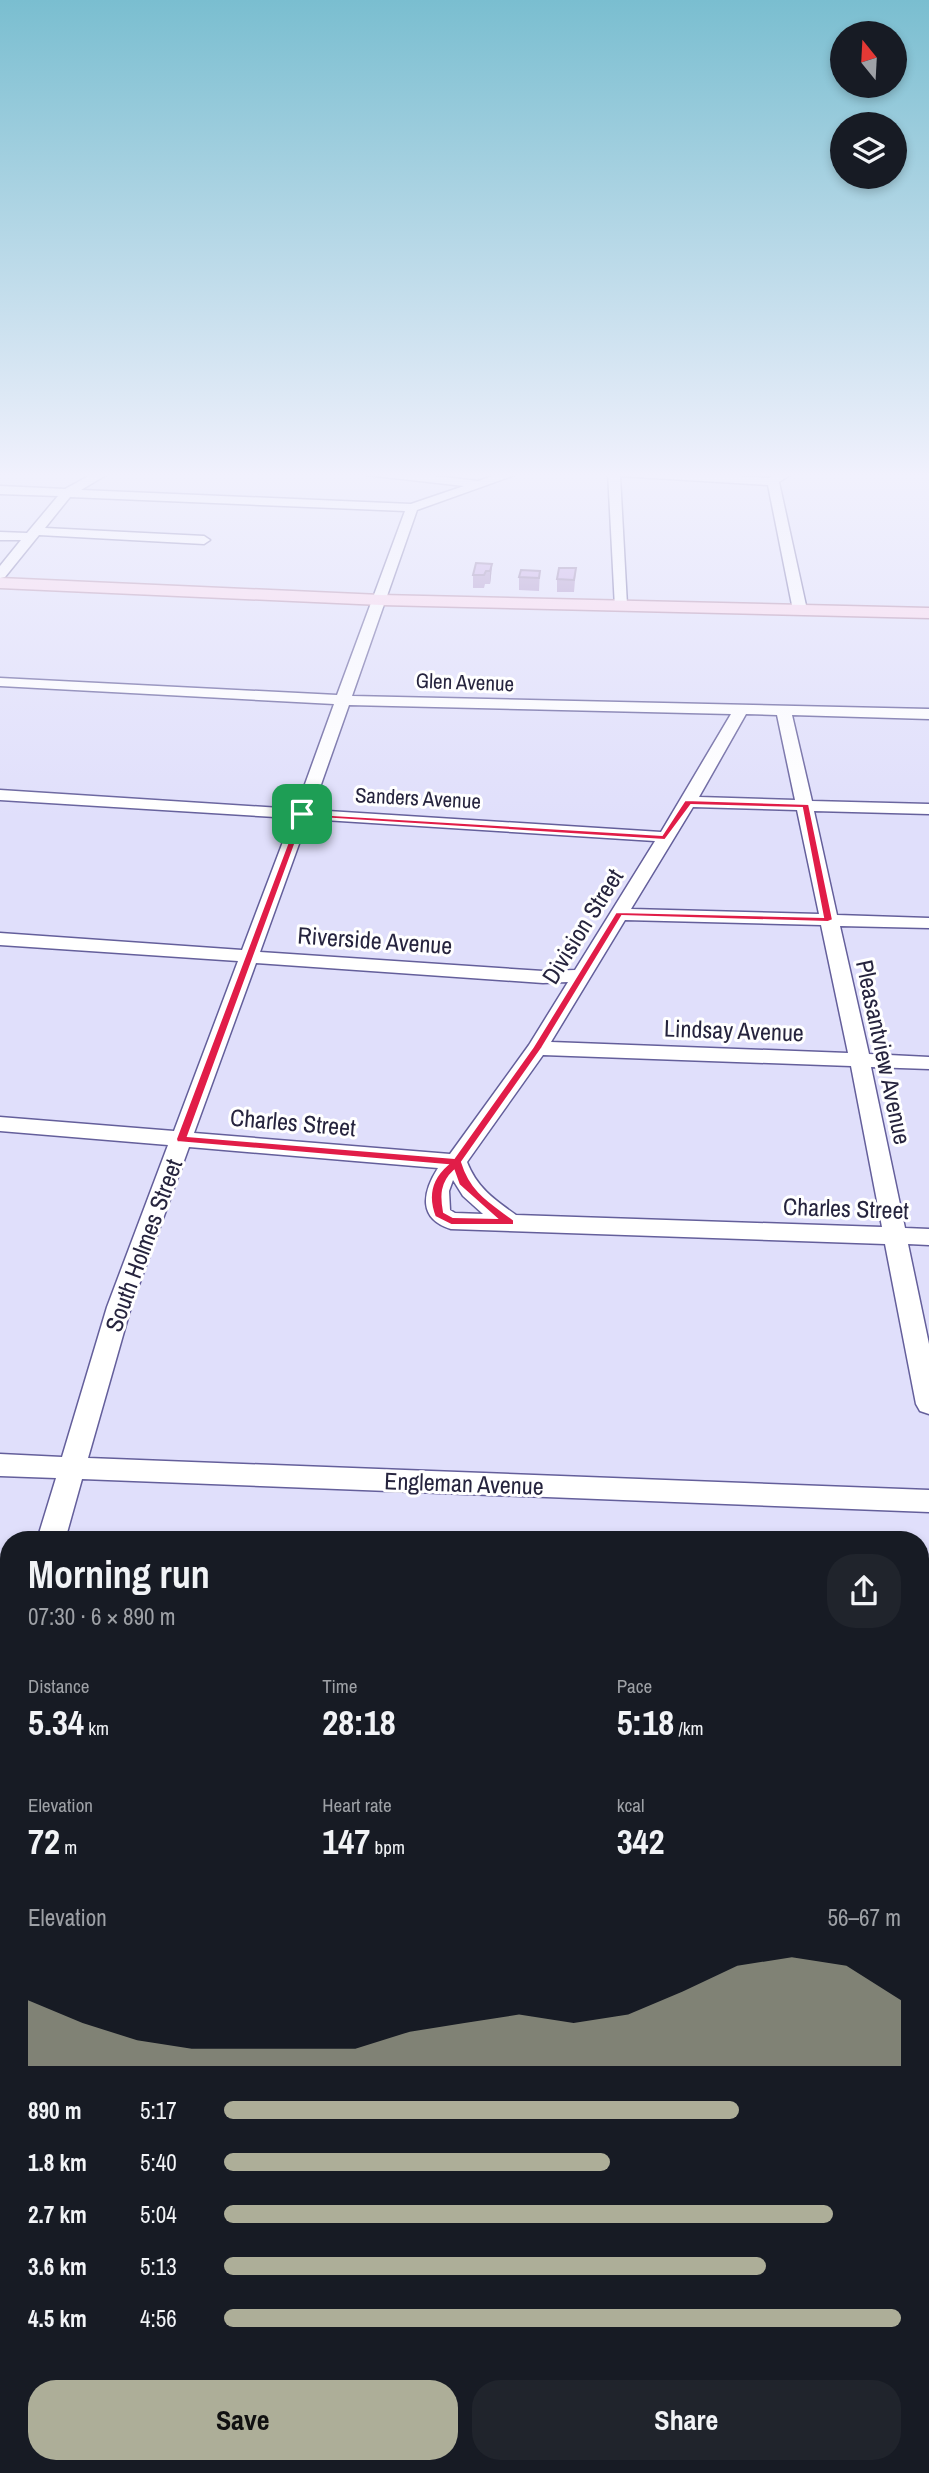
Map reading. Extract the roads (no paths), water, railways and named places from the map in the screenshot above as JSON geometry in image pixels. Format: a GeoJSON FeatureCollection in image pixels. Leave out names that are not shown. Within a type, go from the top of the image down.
{"type":"FeatureCollection","features":[{"type":"Feature","properties":{"kind":"main road"},"geometry":{"type":"LineString","coordinates":[[99,587],[381,600],[929,613]]}},
{"type":"Feature","properties":{"kind":"street","name":"South Holmes Street"},"geometry":{"type":"LineString","coordinates":[[53,1531],[119,1307],[385,587]]}},
{"type":"Feature","properties":{"kind":"street"},"geometry":{"type":"LineString","coordinates":[[619,587],[620,605]]}},
{"type":"Feature","properties":{"kind":"street"},"geometry":{"type":"LineString","coordinates":[[795,587],[800,610]]}},
{"type":"Feature","properties":{"kind":"street","name":"Glen Avenue"},"geometry":{"type":"LineString","coordinates":[[0,682],[342,700],[929,714]]}},
{"type":"Feature","properties":{"kind":"street","name":"Division Street"},"geometry":{"type":"LineString","coordinates":[[456,1162],[537,1048],[688,802],[741,710]]}},
{"type":"Feature","properties":{"kind":"street","name":"Pleasantview Avenue"},"geometry":{"type":"LineString","coordinates":[[784,711],[860,1061],[929,1404]]}},
{"type":"Feature","properties":{"kind":"street","name":"Sanders Avenue"},"geometry":{"type":"LineString","coordinates":[[0,796],[665,837]]}},
{"type":"Feature","properties":{"kind":"street"},"geometry":{"type":"LineString","coordinates":[[688,802],[929,809]]}},
{"type":"Feature","properties":{"kind":"street"},"geometry":{"type":"LineString","coordinates":[[619,914],[929,923]]}},
{"type":"Feature","properties":{"kind":"street","name":"Riverside Avenue"},"geometry":{"type":"LineString","coordinates":[[0,939],[543,976],[579,976]]}},
{"type":"Feature","properties":{"kind":"street","name":"Lindsay Avenue"},"geometry":{"type":"LineString","coordinates":[[537,1048],[929,1063]]}},
{"type":"Feature","properties":{"kind":"street","name":"Charles Street"},"geometry":{"type":"LineString","coordinates":[[0,1124],[456,1162]]}},
{"type":"Feature","properties":{"kind":"street"},"geometry":{"type":"LineString","coordinates":[[456,1162],[463,1182],[481,1201],[510,1223]]}},
{"type":"Feature","properties":{"kind":"street","name":"Charles Street"},"geometry":{"type":"LineString","coordinates":[[456,1162],[441,1177],[436,1196],[439,1214],[451,1221],[929,1237]]}},
{"type":"Feature","properties":{"kind":"street","name":"Engleman Avenue"},"geometry":{"type":"LineString","coordinates":[[0,1465],[929,1501]]}}]}
